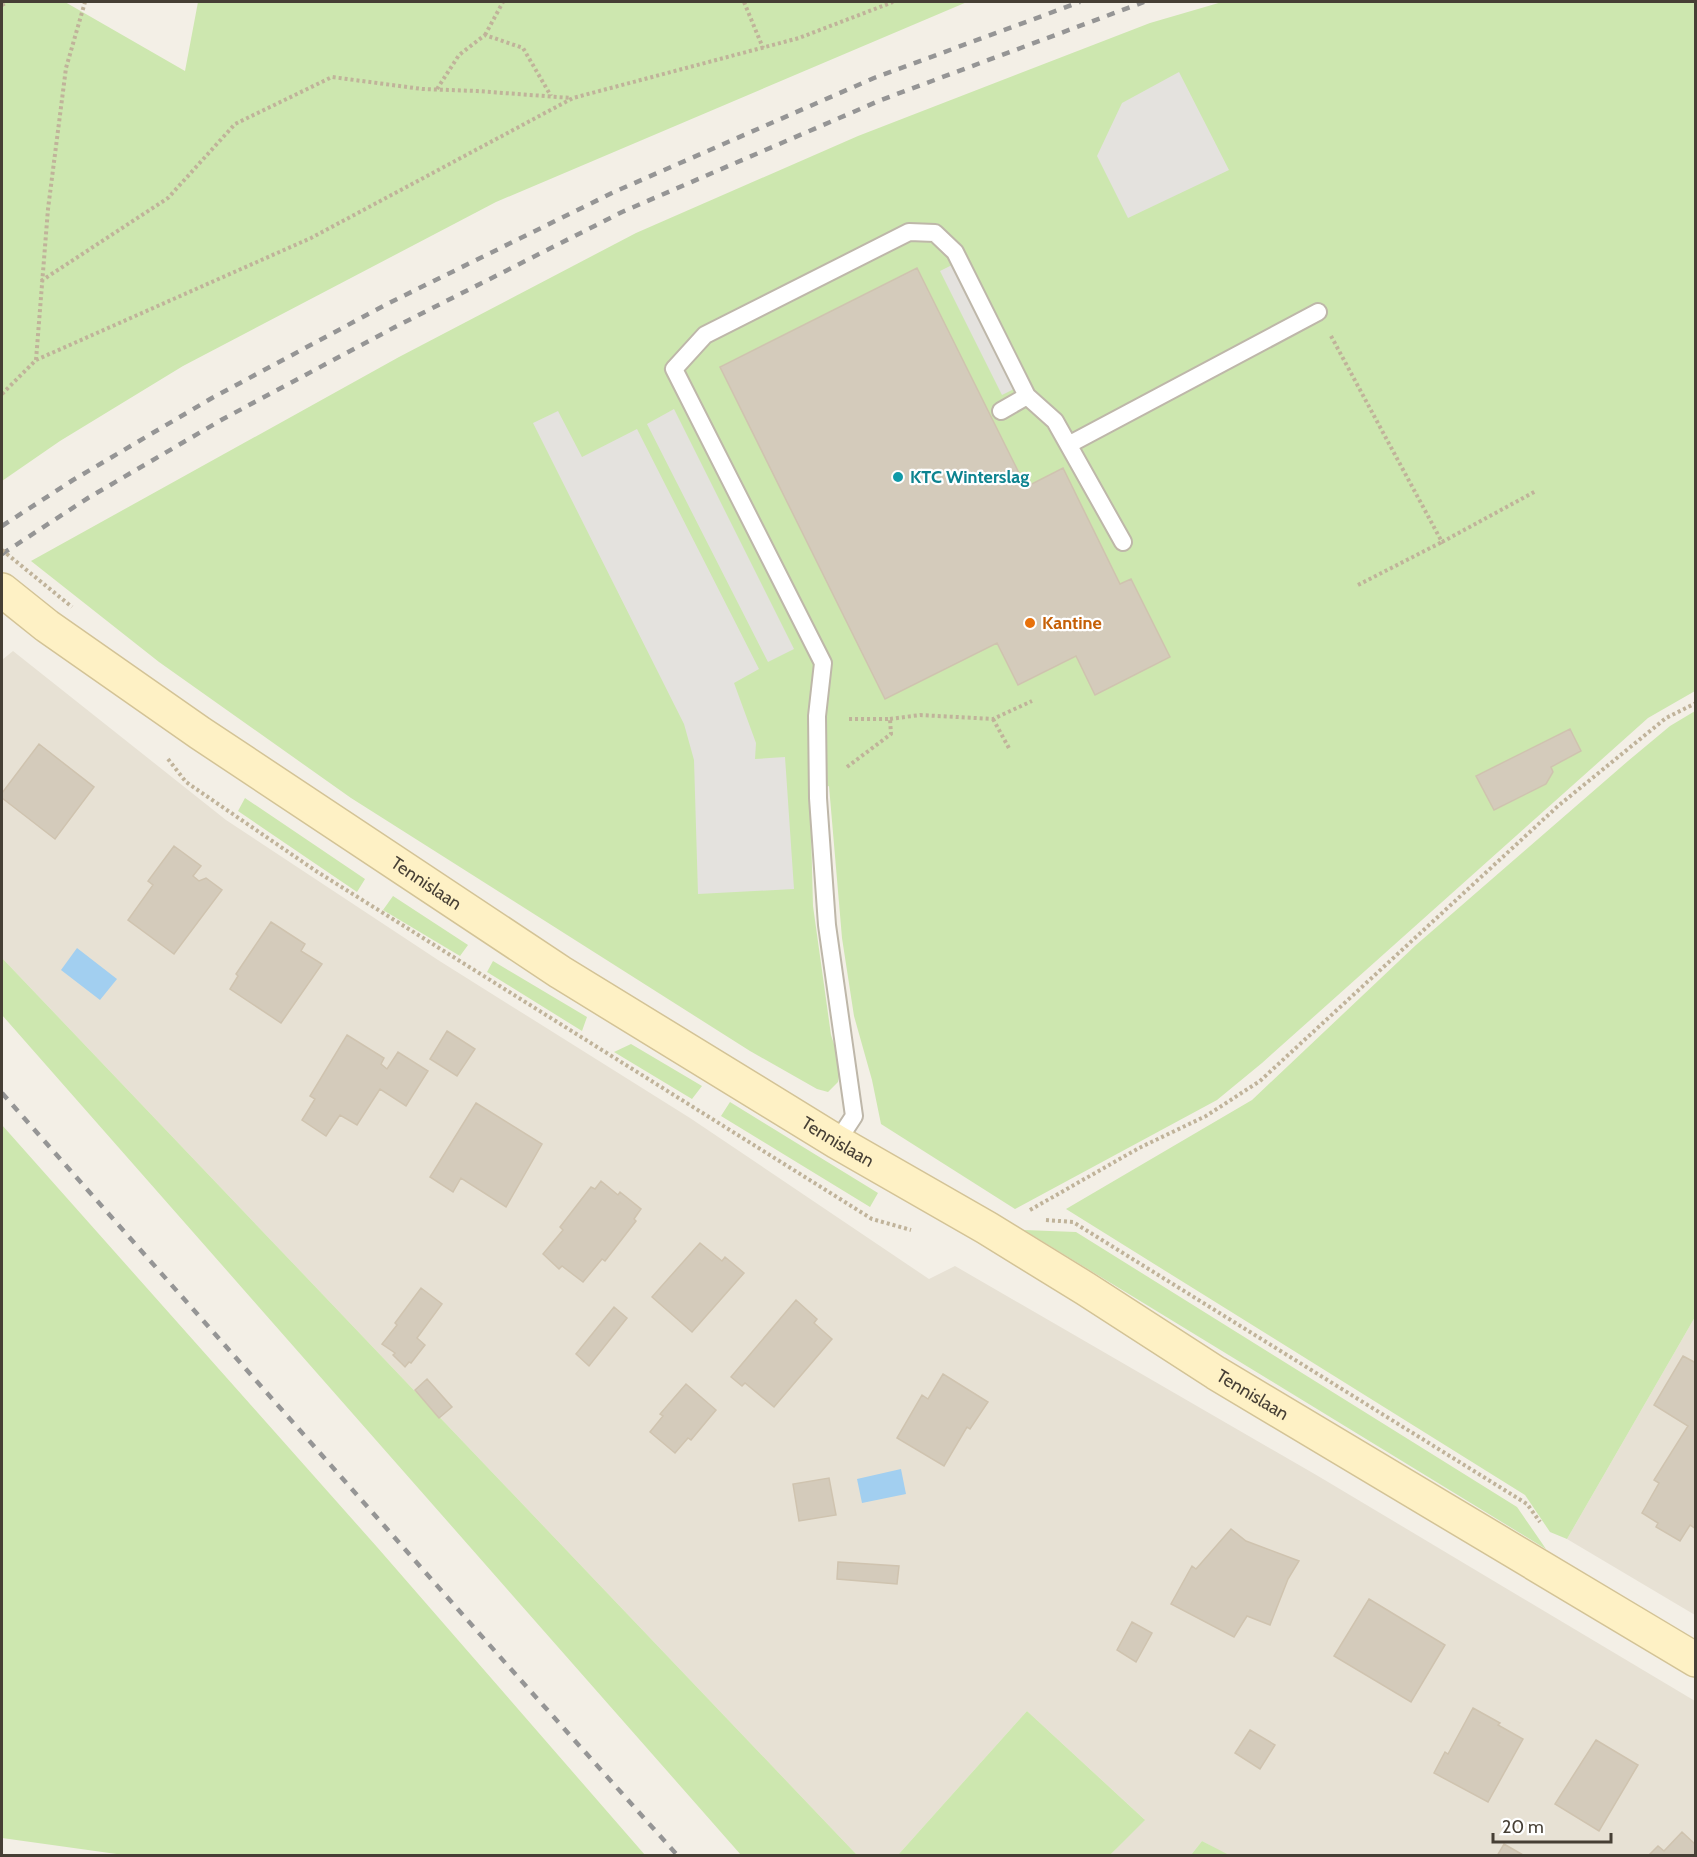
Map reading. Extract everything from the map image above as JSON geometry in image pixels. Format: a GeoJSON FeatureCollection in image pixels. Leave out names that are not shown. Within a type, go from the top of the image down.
{"type":"FeatureCollection","features":[{"type":"Feature","properties":{"kind":"street","name":"Tennislaan"},"geometry":{"type":"LineString","coordinates":[[2,590],[59,617],[200,733],[560,972],[837,1142],[1086,1288],[1216,1373],[1695,1660]]}},
{"type":"Feature","properties":{"kind":"lane"},"geometry":{"type":"LineString","coordinates":[[837,1142],[854,1116],[827,925],[820,833],[817,716],[823,663],[674,369],[705,336],[909,232],[935,233],[955,252],[1027,396],[1055,421],[1070,444],[1123,542]]}},
{"type":"Feature","properties":{"kind":"lane"},"geometry":{"type":"LineString","coordinates":[[1070,444],[1318,312]]}},
{"type":"Feature","properties":{"kind":"lane"},"geometry":{"type":"LineString","coordinates":[[1001,411],[1027,396]]}},
{"type":"Feature","properties":{"kind":"path"},"geometry":{"type":"LineString","coordinates":[[2,5],[7,2]]}},
{"type":"Feature","properties":{"kind":"path"},"geometry":{"type":"LineString","coordinates":[[36,360],[48,209],[66,68],[84,2]]}},
{"type":"Feature","properties":{"kind":"path"},"geometry":{"type":"LineString","coordinates":[[437,89],[459,55],[485,35],[503,2]]}},
{"type":"Feature","properties":{"kind":"path"},"geometry":{"type":"LineString","coordinates":[[744,2],[763,48]]}},
{"type":"Feature","properties":{"kind":"path"},"geometry":{"type":"LineString","coordinates":[[2,394],[36,360],[311,238],[573,98],[799,38],[893,2]]}},
{"type":"Feature","properties":{"kind":"path"},"geometry":{"type":"LineString","coordinates":[[485,35],[523,48],[551,97]]}},
{"type":"Feature","properties":{"kind":"path"},"geometry":{"type":"LineString","coordinates":[[41,281],[168,198],[234,124],[332,77],[437,89],[573,98]]}},
{"type":"Feature","properties":{"kind":"path"},"geometry":{"type":"LineString","coordinates":[[1318,312],[1442,542]]}},
{"type":"Feature","properties":{"kind":"path"},"geometry":{"type":"LineString","coordinates":[[1358,585],[1536,491]]}},
{"type":"Feature","properties":{"kind":"path"},"geometry":{"type":"LineString","coordinates":[[2,550],[59,617]]}},
{"type":"Feature","properties":{"kind":"path"},"geometry":{"type":"LineString","coordinates":[[849,719],[890,719],[920,715],[993,719],[1032,701]]}},
{"type":"Feature","properties":{"kind":"path"},"geometry":{"type":"LineString","coordinates":[[1026,1213],[1129,1154],[1206,1116],[1260,1081],[1558,806],[1666,718],[1695,703]]}},
{"type":"Feature","properties":{"kind":"path"},"geometry":{"type":"LineString","coordinates":[[838,773],[891,734],[890,719]]}},
{"type":"Feature","properties":{"kind":"path"},"geometry":{"type":"LineString","coordinates":[[993,719],[1010,750]]}},
{"type":"Feature","properties":{"kind":"shaded area"},"geometry":{"type":"Polygon","coordinates":[[[1179,72],[1229,170],[1128,218],[1097,156],[1122,103],[1179,72]]]}},
{"type":"Feature","properties":{"kind":"shaded area"},"geometry":{"type":"Polygon","coordinates":[[[954,264],[1016,388],[1002,395],[940,271],[954,264]]]}},
{"type":"Feature","properties":{"kind":"shaded area"},"geometry":{"type":"Polygon","coordinates":[[[674,409],[794,649],[768,662],[647,424],[674,409]]]}},
{"type":"Feature","properties":{"kind":"shaded area"},"geometry":{"type":"Polygon","coordinates":[[[558,411],[582,457],[637,429],[759,669],[734,683],[756,743],[755,759],[785,757],[794,889],[698,894],[694,760],[684,724],[533,423],[558,411]]]}},
{"type":"Feature","properties":{"kind":"shaded area"},"geometry":{"type":"Polygon","coordinates":[[[13,651],[226,820],[438,960],[690,1118],[929,1279],[955,1266],[1318,1476],[1695,1701],[1695,1855],[1229,1856],[1202,1841],[1191,1855],[1110,1855],[1144,1819],[1027,1711],[898,1855],[857,1855],[2,958],[2,660],[13,651]]]}},
{"type":"Feature","properties":{"kind":"shaded area"},"geometry":{"type":"Polygon","coordinates":[[[1695,1317],[1695,1615],[1567,1539],[1695,1317]]]}},
{"type":"Feature","properties":{"kind":"green space"},"geometry":{"type":"Polygon","coordinates":[[[2,2],[65,2],[185,71],[198,2],[967,2],[496,202],[183,366],[60,441],[2,481],[2,2]]]}},
{"type":"Feature","properties":{"kind":"green space"},"geometry":{"type":"Polygon","coordinates":[[[1222,2],[1695,2],[1695,691],[1648,718],[1262,1063],[1217,1100],[1015,1209],[881,1124],[872,1080],[854,1016],[842,938],[829,786],[810,792],[813,906],[831,1035],[841,1065],[838,1082],[828,1092],[817,1089],[750,1051],[351,798],[159,662],[31,561],[399,357],[636,233],[858,136],[1150,23],[1222,2]]]}},
{"type":"Feature","properties":{"kind":"green space"},"geometry":{"type":"Polygon","coordinates":[[[1695,711],[1695,1317],[1567,1539],[1550,1532],[1525,1495],[1066,1209],[1252,1100],[1416,945],[1628,761],[1670,726],[1695,711]]]}},
{"type":"Feature","properties":{"kind":"green space"},"geometry":{"type":"Polygon","coordinates":[[[245,798],[365,879],[357,892],[238,811],[245,798]]]}},
{"type":"Feature","properties":{"kind":"green space"},"geometry":{"type":"Polygon","coordinates":[[[393,896],[468,945],[460,956],[383,910],[393,896]]]}},
{"type":"Feature","properties":{"kind":"green space"},"geometry":{"type":"Polygon","coordinates":[[[2,958],[857,1855],[741,1855],[2,1015],[2,958]]]}},
{"type":"Feature","properties":{"kind":"green space"},"geometry":{"type":"Polygon","coordinates":[[[493,961],[587,1017],[582,1031],[487,972],[493,961]]]}},
{"type":"Feature","properties":{"kind":"green space"},"geometry":{"type":"Polygon","coordinates":[[[631,1044],[702,1086],[692,1099],[614,1052],[631,1044]]]}},
{"type":"Feature","properties":{"kind":"green space"},"geometry":{"type":"Polygon","coordinates":[[[730,1102],[878,1193],[870,1207],[721,1116],[730,1102]]]}},
{"type":"Feature","properties":{"kind":"green space"},"geometry":{"type":"Polygon","coordinates":[[[2,1125],[377,1547],[645,1855],[131,1856],[2,1838],[2,1125]]]}},
{"type":"Feature","properties":{"kind":"green space"},"geometry":{"type":"Polygon","coordinates":[[[1024,1230],[1076,1232],[1517,1507],[1546,1549],[1024,1230]]]}},
{"type":"Feature","properties":{"kind":"green space"},"geometry":{"type":"Polygon","coordinates":[[[1027,1711],[1145,1820],[1110,1855],[898,1855],[1027,1711]]]}},
{"type":"Feature","properties":{"kind":"green space"},"geometry":{"type":"Polygon","coordinates":[[[1202,1841],[1229,1855],[1191,1855],[1202,1841]]]}},
{"type":"Feature","properties":{"kind":"water"},"geometry":{"type":"Polygon","coordinates":[[[77,948],[117,979],[100,1000],[61,970],[77,948]]]}},
{"type":"Feature","properties":{"kind":"water"},"geometry":{"type":"Polygon","coordinates":[[[901,1469],[906,1494],[862,1503],[857,1479],[901,1469]]]}},
{"type":"Feature","properties":{"kind":"building","name":"KTC Winterslag"},"geometry":{"type":"Polygon","coordinates":[[[917,268],[1026,487],[1063,468],[1120,584],[1131,579],[1170,657],[1095,695],[1076,656],[1018,685],[997,643],[885,699],[720,367],[917,268]]]}},
{"type":"Feature","properties":{"kind":"building"},"geometry":{"type":"Polygon","coordinates":[[[1570,729],[1581,751],[1551,767],[1553,772],[1546,784],[1494,810],[1476,776],[1570,729]]]}},
{"type":"Feature","properties":{"kind":"building"},"geometry":{"type":"Polygon","coordinates":[[[39,744],[94,787],[55,839],[2,798],[2,793],[39,744]]]}},
{"type":"Feature","properties":{"kind":"building"},"geometry":{"type":"Polygon","coordinates":[[[174,846],[201,866],[193,876],[199,881],[206,878],[222,890],[174,954],[128,920],[153,885],[148,881],[174,846]]]}},
{"type":"Feature","properties":{"kind":"building"},"geometry":{"type":"Polygon","coordinates":[[[271,922],[305,944],[301,951],[322,964],[281,1023],[230,989],[238,976],[236,974],[271,922]]]}},
{"type":"Feature","properties":{"kind":"building"},"geometry":{"type":"Polygon","coordinates":[[[447,1031],[475,1049],[457,1076],[430,1059],[447,1031]]]}},
{"type":"Feature","properties":{"kind":"building"},"geometry":{"type":"Polygon","coordinates":[[[347,1035],[384,1058],[381,1064],[387,1069],[398,1052],[428,1071],[406,1106],[380,1089],[357,1125],[340,1115],[326,1136],[302,1120],[315,1099],[310,1096],[347,1035]]]}},
{"type":"Feature","properties":{"kind":"building"},"geometry":{"type":"Polygon","coordinates":[[[476,1103],[542,1144],[506,1207],[461,1178],[453,1192],[430,1177],[476,1103]]]}},
{"type":"Feature","properties":{"kind":"building"},"geometry":{"type":"Polygon","coordinates":[[[601,1181],[618,1195],[620,1192],[641,1209],[634,1219],[636,1221],[605,1261],[602,1259],[583,1282],[562,1266],[559,1269],[543,1254],[563,1230],[560,1227],[591,1187],[595,1189],[601,1181]]]}},
{"type":"Feature","properties":{"kind":"building"},"geometry":{"type":"Polygon","coordinates":[[[700,1243],[722,1261],[725,1257],[744,1273],[692,1332],[652,1297],[700,1243]]]}},
{"type":"Feature","properties":{"kind":"building"},"geometry":{"type":"Polygon","coordinates":[[[421,1288],[442,1304],[417,1338],[425,1345],[405,1367],[393,1355],[395,1353],[382,1344],[421,1288]]]}},
{"type":"Feature","properties":{"kind":"building"},"geometry":{"type":"Polygon","coordinates":[[[796,1300],[817,1319],[814,1323],[832,1339],[774,1407],[745,1383],[742,1386],[731,1377],[796,1300]]]}},
{"type":"Feature","properties":{"kind":"building"},"geometry":{"type":"Polygon","coordinates":[[[614,1307],[627,1318],[589,1366],[576,1354],[614,1307]]]}},
{"type":"Feature","properties":{"kind":"building"},"geometry":{"type":"Polygon","coordinates":[[[1683,1356],[1696,1363],[1696,1529],[1690,1525],[1680,1541],[1656,1527],[1658,1523],[1642,1513],[1659,1483],[1654,1480],[1688,1426],[1654,1405],[1683,1356]]]}},
{"type":"Feature","properties":{"kind":"building"},"geometry":{"type":"Polygon","coordinates":[[[943,1374],[988,1402],[970,1429],[967,1427],[944,1466],[897,1438],[922,1395],[928,1399],[943,1374]]]}},
{"type":"Feature","properties":{"kind":"building"},"geometry":{"type":"Polygon","coordinates":[[[427,1379],[452,1407],[439,1418],[415,1390],[427,1379]]]}},
{"type":"Feature","properties":{"kind":"building"},"geometry":{"type":"Polygon","coordinates":[[[686,1384],[716,1410],[691,1440],[688,1438],[675,1453],[650,1432],[663,1416],[660,1414],[686,1384]]]}},
{"type":"Feature","properties":{"kind":"building"},"geometry":{"type":"Polygon","coordinates":[[[829,1478],[836,1515],[799,1521],[793,1484],[829,1478]]]}},
{"type":"Feature","properties":{"kind":"building"},"geometry":{"type":"Polygon","coordinates":[[[1231,1529],[1246,1541],[1299,1561],[1288,1579],[1270,1625],[1247,1616],[1234,1637],[1171,1604],[1192,1566],[1196,1569],[1231,1529]]]}},
{"type":"Feature","properties":{"kind":"building"},"geometry":{"type":"Polygon","coordinates":[[[838,1562],[899,1566],[897,1584],[837,1579],[838,1562]]]}},
{"type":"Feature","properties":{"kind":"building"},"geometry":{"type":"Polygon","coordinates":[[[1369,1599],[1445,1645],[1411,1702],[1334,1656],[1369,1599]]]}},
{"type":"Feature","properties":{"kind":"building"},"geometry":{"type":"Polygon","coordinates":[[[1132,1622],[1152,1633],[1136,1662],[1117,1650],[1132,1622]]]}},
{"type":"Feature","properties":{"kind":"building"},"geometry":{"type":"Polygon","coordinates":[[[1473,1708],[1523,1739],[1488,1802],[1434,1773],[1445,1752],[1448,1754],[1473,1708]]]}},
{"type":"Feature","properties":{"kind":"building"},"geometry":{"type":"Polygon","coordinates":[[[1250,1730],[1275,1745],[1260,1769],[1235,1753],[1250,1730]]]}},
{"type":"Feature","properties":{"kind":"building"},"geometry":{"type":"Polygon","coordinates":[[[1596,1740],[1638,1765],[1599,1831],[1555,1804],[1596,1740]]]}},
{"type":"Feature","properties":{"kind":"building"},"geometry":{"type":"Polygon","coordinates":[[[1682,1832],[1696,1845],[1696,1856],[1648,1856],[1658,1846],[1664,1851],[1682,1832]]]}},
{"type":"Feature","properties":{"kind":"building"},"geometry":{"type":"Polygon","coordinates":[[[1504,1844],[1525,1856],[1497,1856],[1504,1844]]]}},
{"type":"Feature","properties":{"kind":"railway"},"geometry":{"type":"LineString","coordinates":[[2,526],[73,480],[212,398],[387,304],[614,192],[874,78],[1080,2]]}},
{"type":"Feature","properties":{"kind":"railway"},"geometry":{"type":"LineString","coordinates":[[2,554],[88,498],[223,419],[395,327],[622,212],[881,100],[1144,2]]}},
{"type":"Feature","properties":{"kind":"railway"},"geometry":{"type":"LineString","coordinates":[[2,1093],[678,1856]]}},
{"type":"Feature","properties":{"kind":"place","name":"KTC Winterslag"},"geometry":{"type":"Point","coordinates":[898,477]}},
{"type":"Feature","properties":{"kind":"place","name":"Kantine"},"geometry":{"type":"Point","coordinates":[1030,623]}}]}
